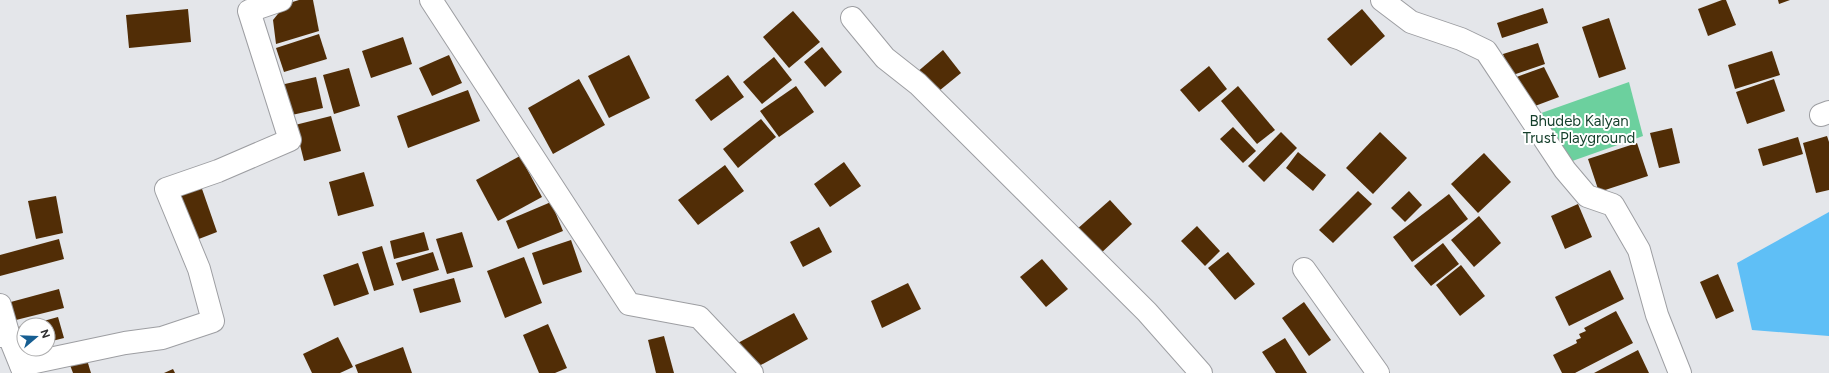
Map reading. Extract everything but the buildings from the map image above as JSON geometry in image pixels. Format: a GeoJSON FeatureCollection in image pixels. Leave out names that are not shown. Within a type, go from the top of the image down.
{"type":"FeatureCollection","features":[{"type":"Feature","properties":{"kind":"street"},"geometry":{"type":"LineString","coordinates":[[0,305],[4,336],[22,369],[125,343],[162,338],[213,321],[199,269],[166,189],[218,171],[290,140],[249,11],[281,0]]}},
{"type":"Feature","properties":{"kind":"street"},"geometry":{"type":"LineString","coordinates":[[431,0],[629,304],[699,317],[752,373]]}},
{"type":"Feature","properties":{"kind":"street"},"geometry":{"type":"LineString","coordinates":[[1382,0],[1411,22],[1461,39],[1486,51],[1565,170],[1587,196],[1613,204],[1639,250],[1657,315],[1680,373]]}},
{"type":"Feature","properties":{"kind":"street"},"geometry":{"type":"LineString","coordinates":[[852,18],[885,58],[918,84],[1002,167],[1147,312],[1202,373]]}},
{"type":"Feature","properties":{"kind":"street"},"geometry":{"type":"LineString","coordinates":[[1304,269],[1378,373]]}},
{"type":"Feature","properties":{"kind":"green space","name":"Bhudeb Kalyan Trust Playground"},"geometry":{"type":"Polygon","coordinates":[[[1629,82],[1643,136],[1561,165],[1530,117],[1629,82]]]}},
{"type":"Feature","properties":{"kind":"water"},"geometry":{"type":"Polygon","coordinates":[[[1829,212],[1829,336],[1752,330],[1737,263],[1829,212]]]}}]}
